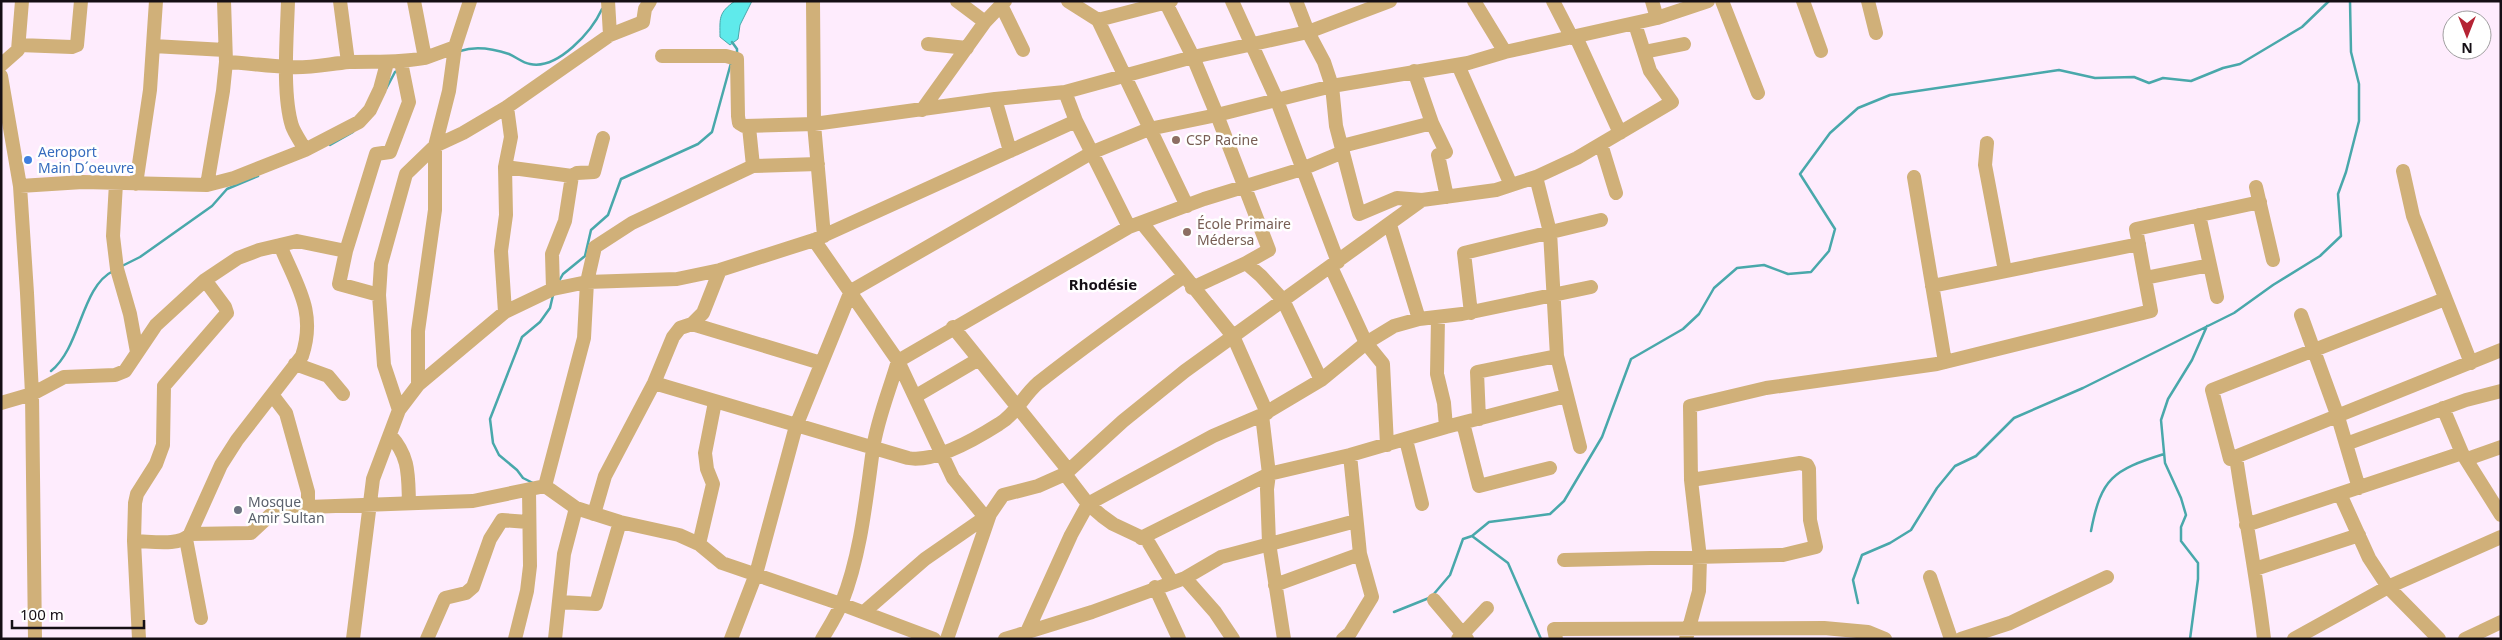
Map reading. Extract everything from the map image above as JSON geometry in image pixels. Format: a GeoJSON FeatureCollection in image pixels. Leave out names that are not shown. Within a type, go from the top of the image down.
{"type":"FeatureCollection","features":[{"type":"Feature","properties":{"kind":"street"},"geometry":{"type":"LineString","coordinates":[[1,65],[16,53],[19,44],[22,1]]}},
{"type":"Feature","properties":{"kind":"street"},"geometry":{"type":"LineString","coordinates":[[19,44],[72,47],[77,45],[81,1]]}},
{"type":"Feature","properties":{"kind":"street"},"geometry":{"type":"LineString","coordinates":[[136,184],[148,113],[156,1]]}},
{"type":"Feature","properties":{"kind":"street"},"geometry":{"type":"LineString","coordinates":[[207,185],[224,91],[226,56],[224,1]]}},
{"type":"Feature","properties":{"kind":"street"},"geometry":{"type":"LineString","coordinates":[[288,1],[286,67],[292,124],[305,150]]}},
{"type":"Feature","properties":{"kind":"street"},"geometry":{"type":"LineString","coordinates":[[340,1],[348,62]]}},
{"type":"Feature","properties":{"kind":"street"},"geometry":{"type":"LineString","coordinates":[[414,1],[425,58]]}},
{"type":"Feature","properties":{"kind":"street"},"geometry":{"type":"LineString","coordinates":[[418,385],[418,331],[435,210],[435,146],[449,91],[455,47],[470,1]]}},
{"type":"Feature","properties":{"kind":"street"},"geometry":{"type":"LineString","coordinates":[[608,1],[610,35]]}},
{"type":"Feature","properties":{"kind":"street"},"geometry":{"type":"LineString","coordinates":[[399,410],[384,365],[379,295],[381,264],[406,174],[415,163],[435,146],[463,133],[507,107],[610,35],[643,22],[645,9],[650,1]]}},
{"type":"Feature","properties":{"kind":"street"},"geometry":{"type":"LineString","coordinates":[[813,1],[814,124],[818,164],[819,238],[898,361],[916,396],[941,454],[962,490],[988,516]]}},
{"type":"Feature","properties":{"kind":"street"},"geometry":{"type":"LineString","coordinates":[[957,1],[986,22]]}},
{"type":"Feature","properties":{"kind":"street"},"geometry":{"type":"LineString","coordinates":[[1068,1],[1098,20],[1126,75],[1149,129],[1187,206]]}},
{"type":"Feature","properties":{"kind":"street"},"geometry":{"type":"LineString","coordinates":[[1232,1],[1276,98],[1335,265],[1366,343],[1383,364],[1387,446]]}},
{"type":"Feature","properties":{"kind":"street"},"geometry":{"type":"LineString","coordinates":[[1296,1],[1308,32],[1324,62],[1332,86],[1336,126],[1359,214],[1397,198],[1422,200],[1496,190],[1536,178],[1601,144],[1672,102],[1650,71],[1635,24]]}},
{"type":"Feature","properties":{"kind":"street"},"geometry":{"type":"LineString","coordinates":[[662,56],[726,56],[737,59],[739,123],[749,127],[814,124],[995,99],[1065,92],[1193,57],[1308,32],[1390,1]]}},
{"type":"Feature","properties":{"kind":"street"},"geometry":{"type":"LineString","coordinates":[[1474,1],[1505,52]]}},
{"type":"Feature","properties":{"kind":"street"},"geometry":{"type":"LineString","coordinates":[[1553,1],[1574,37],[1620,133]]}},
{"type":"Feature","properties":{"kind":"street"},"geometry":{"type":"LineString","coordinates":[[1652,1],[1657,18]]}},
{"type":"Feature","properties":{"kind":"street"},"geometry":{"type":"LineString","coordinates":[[731,639],[756,574],[796,426],[852,291],[1092,152],[1149,129],[1217,115],[1276,98],[1332,86],[1458,65],[1505,52],[1635,24],[1708,1]]}},
{"type":"Feature","properties":{"kind":"street"},"geometry":{"type":"LineString","coordinates":[[1722,1],[1758,93]]}},
{"type":"Feature","properties":{"kind":"street"},"geometry":{"type":"LineString","coordinates":[[1803,1],[1821,51]]}},
{"type":"Feature","properties":{"kind":"street"},"geometry":{"type":"LineString","coordinates":[[1868,1],[1876,33]]}},
{"type":"Feature","properties":{"kind":"street"},"geometry":{"type":"LineString","coordinates":[[1098,20],[1167,2],[1193,57],[1217,115],[1269,250],[1192,288]]}},
{"type":"Feature","properties":{"kind":"street"},"geometry":{"type":"LineString","coordinates":[[922,110],[986,22],[1003,3],[1023,50]]}},
{"type":"Feature","properties":{"kind":"street"},"geometry":{"type":"LineString","coordinates":[[928,44],[967,48]]}},
{"type":"Feature","properties":{"kind":"street"},"geometry":{"type":"LineString","coordinates":[[1644,52],[1684,44]]}},
{"type":"Feature","properties":{"kind":"street"},"geometry":{"type":"LineString","coordinates":[[153,46],[226,56],[286,67],[321,66],[348,62],[401,62],[425,58],[455,47]]}},
{"type":"Feature","properties":{"kind":"street"},"geometry":{"type":"LineString","coordinates":[[379,295],[339,284],[346,251],[376,154],[390,152],[409,102],[401,62]]}},
{"type":"Feature","properties":{"kind":"street"},"geometry":{"type":"LineString","coordinates":[[20,186],[116,183],[207,185],[234,178],[305,150],[364,118],[380,89],[387,63]]}},
{"type":"Feature","properties":{"kind":"street"},"geometry":{"type":"LineString","coordinates":[[1458,65],[1511,186]]}},
{"type":"Feature","properties":{"kind":"street"},"geometry":{"type":"LineString","coordinates":[[1414,71],[1432,123],[1446,152],[1438,155],[1447,197]]}},
{"type":"Feature","properties":{"kind":"street"},"geometry":{"type":"LineString","coordinates":[[1,76],[20,186],[32,394],[35,639]]}},
{"type":"Feature","properties":{"kind":"street"},"geometry":{"type":"LineString","coordinates":[[1065,92],[1076,121],[1092,152],[1135,225],[1183,277],[1233,336],[1265,414],[1269,474],[1267,489],[1269,543],[1284,639]]}},
{"type":"Feature","properties":{"kind":"street"},"geometry":{"type":"LineString","coordinates":[[995,99],[1010,151]]}},
{"type":"Feature","properties":{"kind":"street"},"geometry":{"type":"LineString","coordinates":[[505,312],[501,251],[506,215],[505,167],[511,137],[507,107]]}},
{"type":"Feature","properties":{"kind":"street"},"geometry":{"type":"LineString","coordinates":[[353,639],[373,480],[377,463],[399,410],[418,385],[505,312],[553,289],[587,282],[677,279],[720,270],[819,238],[1076,121]]}},
{"type":"Feature","properties":{"kind":"street"},"geometry":{"type":"LineString","coordinates":[[822,639],[841,604],[861,528],[872,469],[873,448],[898,361],[953,327],[1135,225],[1302,169],[1343,149],[1432,123]]}},
{"type":"Feature","properties":{"kind":"street"},"geometry":{"type":"LineString","coordinates":[[749,127],[753,166]]}},
{"type":"Feature","properties":{"kind":"street"},"geometry":{"type":"LineString","coordinates":[[505,167],[572,176],[577,173],[594,172],[603,138]]}},
{"type":"Feature","properties":{"kind":"street"},"geometry":{"type":"LineString","coordinates":[[1601,144],[1616,193]]}},
{"type":"Feature","properties":{"kind":"street"},"geometry":{"type":"LineString","coordinates":[[1987,144],[1985,165],[2005,271]]}},
{"type":"Feature","properties":{"kind":"street"},"geometry":{"type":"LineString","coordinates":[[545,486],[584,338],[587,282],[593,252],[600,242],[632,223],[753,166],[818,164]]}},
{"type":"Feature","properties":{"kind":"street"},"geometry":{"type":"LineString","coordinates":[[2403,171],[2413,216],[2472,363]]}},
{"type":"Feature","properties":{"kind":"street"},"geometry":{"type":"LineString","coordinates":[[553,289],[552,254],[565,221],[572,176]]}},
{"type":"Feature","properties":{"kind":"street"},"geometry":{"type":"LineString","coordinates":[[1914,177],[1945,362]]}},
{"type":"Feature","properties":{"kind":"street"},"geometry":{"type":"LineString","coordinates":[[1536,178],[1550,232],[1557,356],[1580,447]]}},
{"type":"Feature","properties":{"kind":"street"},"geometry":{"type":"LineString","coordinates":[[116,183],[113,236],[117,269],[130,314],[137,352]]}},
{"type":"Feature","properties":{"kind":"street"},"geometry":{"type":"LineString","coordinates":[[2256,187],[2273,260]]}},
{"type":"Feature","properties":{"kind":"street"},"geometry":{"type":"LineString","coordinates":[[947,639],[988,516],[1003,495],[1038,486],[1067,472],[1162,390],[1233,336],[1335,265],[1422,200]]}},
{"type":"Feature","properties":{"kind":"street"},"geometry":{"type":"LineString","coordinates":[[1687,634],[1700,591],[1700,558],[1692,480],[1690,406],[1766,388],[1945,362],[2151,311],[2136,229],[2260,202]]}},
{"type":"Feature","properties":{"kind":"street"},"geometry":{"type":"LineString","coordinates":[[2199,215],[2217,297]]}},
{"type":"Feature","properties":{"kind":"street"},"geometry":{"type":"LineString","coordinates":[[1470,312],[1464,253],[1601,220]]}},
{"type":"Feature","properties":{"kind":"street"},"geometry":{"type":"LineString","coordinates":[[1390,225],[1419,319]]}},
{"type":"Feature","properties":{"kind":"street"},"geometry":{"type":"LineString","coordinates":[[1,403],[32,394],[64,377],[121,373],[130,365],[156,325],[205,280],[238,258],[297,241],[346,251]]}},
{"type":"Feature","properties":{"kind":"street"},"geometry":{"type":"LineString","coordinates":[[1932,286],[2139,244]]}},
{"type":"Feature","properties":{"kind":"street"},"geometry":{"type":"LineString","coordinates":[[201,618],[188,536],[221,465],[256,414],[273,396],[302,356],[306,343],[306,305],[280,245]]}},
{"type":"Feature","properties":{"kind":"street"},"geometry":{"type":"LineString","coordinates":[[1246,263],[1262,276],[1283,300],[1321,380]]}},
{"type":"Feature","properties":{"kind":"street"},"geometry":{"type":"LineString","coordinates":[[2145,278],[2210,265]]}},
{"type":"Feature","properties":{"kind":"street"},"geometry":{"type":"LineString","coordinates":[[594,514],[606,476],[654,383],[676,332],[692,324],[704,309],[720,270]]}},
{"type":"Feature","properties":{"kind":"street"},"geometry":{"type":"LineString","coordinates":[[654,383],[914,459],[941,454],[1000,424],[1012,415],[1026,394],[1040,382],[1183,277]]}},
{"type":"Feature","properties":{"kind":"street"},"geometry":{"type":"LineString","coordinates":[[139,639],[134,541],[137,494],[156,464],[163,445],[164,386],[227,313],[225,307],[205,280]]}},
{"type":"Feature","properties":{"kind":"street"},"geometry":{"type":"LineString","coordinates":[[1027,632],[1071,535],[1088,504],[1213,436],[1265,414],[1321,380],[1366,343],[1394,326],[1419,319],[1438,318],[1591,288]]}},
{"type":"Feature","properties":{"kind":"street"},"geometry":{"type":"LineString","coordinates":[[2445,299],[2212,390],[2230,460],[2501,350]]}},
{"type":"Feature","properties":{"kind":"street"},"geometry":{"type":"LineString","coordinates":[[2301,315],[2338,417],[2359,488]]}},
{"type":"Feature","properties":{"kind":"street"},"geometry":{"type":"LineString","coordinates":[[1438,318],[1437,374],[1444,403],[1446,427]]}},
{"type":"Feature","properties":{"kind":"street"},"geometry":{"type":"LineString","coordinates":[[692,324],[821,363]]}},
{"type":"Feature","properties":{"kind":"street"},"geometry":{"type":"LineString","coordinates":[[953,327],[1018,407],[1067,472],[1088,504],[1113,524],[1141,538],[1153,549],[1179,580],[1215,612],[1233,639]]}},
{"type":"Feature","properties":{"kind":"street"},"geometry":{"type":"LineString","coordinates":[[1479,419],[1476,372],[1557,356]]}},
{"type":"Feature","properties":{"kind":"street"},"geometry":{"type":"LineString","coordinates":[[916,396],[979,359]]}},
{"type":"Feature","properties":{"kind":"street"},"geometry":{"type":"LineString","coordinates":[[295,364],[328,376],[343,394]]}},
{"type":"Feature","properties":{"kind":"street"},"geometry":{"type":"LineString","coordinates":[[2346,444],[2443,408],[2501,391]]}},
{"type":"Feature","properties":{"kind":"street"},"geometry":{"type":"LineString","coordinates":[[273,396],[286,413],[308,492],[308,507]]}},
{"type":"Feature","properties":{"kind":"street"},"geometry":{"type":"LineString","coordinates":[[1141,538],[1269,474],[1387,446],[1446,427],[1566,396]]}},
{"type":"Feature","properties":{"kind":"street"},"geometry":{"type":"LineString","coordinates":[[699,544],[713,484],[707,469],[705,453],[715,402]]}},
{"type":"Feature","properties":{"kind":"street"},"geometry":{"type":"LineString","coordinates":[[2443,408],[2464,456],[2498,508]]}},
{"type":"Feature","properties":{"kind":"street"},"geometry":{"type":"LineString","coordinates":[[1463,423],[1479,486],[1550,468]]}},
{"type":"Feature","properties":{"kind":"street"},"geometry":{"type":"LineString","coordinates":[[390,435],[400,446],[406,458],[409,502]]}},
{"type":"Feature","properties":{"kind":"street"},"geometry":{"type":"LineString","coordinates":[[1406,440],[1422,504]]}},
{"type":"Feature","properties":{"kind":"street"},"geometry":{"type":"LineString","coordinates":[[2246,525],[2359,488],[2464,456],[2501,447]]}},
{"type":"Feature","properties":{"kind":"street"},"geometry":{"type":"LineString","coordinates":[[1348,637],[1372,597],[1360,554],[1350,455]]}},
{"type":"Feature","properties":{"kind":"street"},"geometry":{"type":"LineString","coordinates":[[2236,457],[2246,525],[2255,569],[2264,639]]}},
{"type":"Feature","properties":{"kind":"street"},"geometry":{"type":"LineString","coordinates":[[1564,560],[1783,555],[1816,547],[1810,520],[1809,469],[1807,466],[1800,463],[1692,480]]}},
{"type":"Feature","properties":{"kind":"street"},"geometry":{"type":"LineString","coordinates":[[134,541],[178,542],[188,536],[251,533],[280,506],[308,507],[473,501],[545,486],[576,508],[620,522],[678,535],[699,544],[722,563],[864,612],[934,639]]}},
{"type":"Feature","properties":{"kind":"street"},"geometry":{"type":"LineString","coordinates":[[516,639],[527,590],[530,566],[529,490]]}},
{"type":"Feature","properties":{"kind":"street"},"geometry":{"type":"LineString","coordinates":[[2340,494],[2369,558],[2388,587],[2439,639]]}},
{"type":"Feature","properties":{"kind":"street"},"geometry":{"type":"LineString","coordinates":[[555,639],[564,554],[576,508]]}},
{"type":"Feature","properties":{"kind":"street"},"geometry":{"type":"LineString","coordinates":[[864,612],[925,559],[988,516]]}},
{"type":"Feature","properties":{"kind":"street"},"geometry":{"type":"LineString","coordinates":[[427,639],[445,598],[466,593],[473,588],[490,539],[502,520],[528,522]]}},
{"type":"Feature","properties":{"kind":"street"},"geometry":{"type":"LineString","coordinates":[[1005,639],[1179,580],[1221,557],[1356,521]]}},
{"type":"Feature","properties":{"kind":"street"},"geometry":{"type":"LineString","coordinates":[[560,602],[596,604],[620,522]]}},
{"type":"Feature","properties":{"kind":"street"},"geometry":{"type":"LineString","coordinates":[[2255,569],[2358,535]]}},
{"type":"Feature","properties":{"kind":"street"},"geometry":{"type":"LineString","coordinates":[[2294,639],[2388,587],[2501,537]]}},
{"type":"Feature","properties":{"kind":"street"},"geometry":{"type":"LineString","coordinates":[[1275,585],[1360,554]]}},
{"type":"Feature","properties":{"kind":"street"},"geometry":{"type":"LineString","coordinates":[[1930,577],[1951,639]]}},
{"type":"Feature","properties":{"kind":"street"},"geometry":{"type":"LineString","coordinates":[[1961,639],[2010,623],[2107,577]]}},
{"type":"Feature","properties":{"kind":"street"},"geometry":{"type":"LineString","coordinates":[[1155,588],[1179,639]]}},
{"type":"Feature","properties":{"kind":"street"},"geometry":{"type":"LineString","coordinates":[[1434,600],[1462,637],[1487,608]]}},
{"type":"Feature","properties":{"kind":"street"},"geometry":{"type":"LineString","coordinates":[[2465,639],[2501,622]]}},
{"type":"Feature","properties":{"kind":"street"},"geometry":{"type":"LineString","coordinates":[[1556,639],[1554,629],[1687,634],[1824,628],[1868,632],[1885,639]]}},
{"type":"Feature","properties":{"kind":"water"},"geometry":{"type":"Polygon","coordinates":[[[735,1],[752,1],[740,25],[738,39],[730,45],[720,37],[720,20],[725,9],[735,1]]]}},
{"type":"Feature","properties":{"kind":"waterway"},"geometry":{"type":"LineString","coordinates":[[1433,595],[1450,575],[1463,539],[1472,536],[1489,522],[1550,514],[1564,501],[1602,437],[1631,359],[1683,329],[1699,314],[1714,288],[1737,268],[1764,265],[1788,274],[1811,272],[1829,251],[1835,229],[1800,174],[1830,133],[1858,108],[1890,95],[2059,70],[2095,78],[2134,77],[2149,83],[2163,78],[2191,81],[2223,68],[2240,64],[2302,27],[2329,1]]}},
{"type":"Feature","properties":{"kind":"waterway"},"geometry":{"type":"LineString","coordinates":[[1858,603],[1853,580],[1862,555],[1890,543],[1911,530],[1937,488],[1955,466],[1976,456],[2014,418],[2083,388],[2234,313],[2273,285],[2320,256],[2341,236],[2338,194],[2346,172],[2359,121],[2359,84],[2351,52],[2350,1]]}},
{"type":"Feature","properties":{"kind":"waterway"},"geometry":{"type":"LineString","coordinates":[[460,51],[478,48],[491,50],[509,54],[530,64],[552,61],[573,47],[582,38],[602,9]]}},
{"type":"Feature","properties":{"kind":"waterway"},"geometry":{"type":"LineString","coordinates":[[732,42],[737,49],[737,54]]}},
{"type":"Feature","properties":{"kind":"waterway"},"geometry":{"type":"LineString","coordinates":[[559,281],[563,274],[585,256],[591,230],[608,215],[621,179],[698,144],[712,132],[731,63]]}},
{"type":"Feature","properties":{"kind":"waterway"},"geometry":{"type":"LineString","coordinates":[[386,89],[395,72],[398,71]]}},
{"type":"Feature","properties":{"kind":"waterway"},"geometry":{"type":"LineString","coordinates":[[330,145],[353,132]]}},
{"type":"Feature","properties":{"kind":"waterway"},"geometry":{"type":"LineString","coordinates":[[122,266],[140,257],[212,206],[227,189],[258,176]]}},
{"type":"Feature","properties":{"kind":"waterway"},"geometry":{"type":"LineString","coordinates":[[51,371],[69,348],[94,290],[102,279],[113,271]]}},
{"type":"Feature","properties":{"kind":"waterway"},"geometry":{"type":"LineString","coordinates":[[533,483],[523,478],[517,470],[499,455],[493,443],[490,419],[522,337],[540,322],[550,308],[553,295]]}},
{"type":"Feature","properties":{"kind":"waterway"},"geometry":{"type":"LineString","coordinates":[[2190,639],[2198,579],[2198,563],[2181,541],[2181,527],[2186,515],[2181,498],[2165,463],[2161,420],[2168,399],[2192,360],[2207,326]]}},
{"type":"Feature","properties":{"kind":"waterway"},"geometry":{"type":"LineString","coordinates":[[2091,531],[2099,499],[2112,479],[2132,465],[2164,454]]}},
{"type":"Feature","properties":{"kind":"waterway"},"geometry":{"type":"LineString","coordinates":[[1472,536],[1508,563],[1541,639]]}},
{"type":"Feature","properties":{"kind":"waterway"},"geometry":{"type":"LineString","coordinates":[[1394,612],[1429,598]]}},
{"type":"Feature","properties":{"kind":"place","name":"CSP Racine"},"geometry":{"type":"Point","coordinates":[1176,140]}},
{"type":"Feature","properties":{"kind":"place","name":"Aeroport Main D´oeuvre"},"geometry":{"type":"Point","coordinates":[28,160]}},
{"type":"Feature","properties":{"kind":"place","name":"École Primaire Médersa"},"geometry":{"type":"Point","coordinates":[1187,232]}},
{"type":"Feature","properties":{"kind":"place","name":"Mosque Amir Sultan"},"geometry":{"type":"Point","coordinates":[238,510]}},
{"type":"Feature","properties":{"kind":"district","name":"Rhodésie"},"geometry":{"type":"Point","coordinates":[1103,285]}}]}
